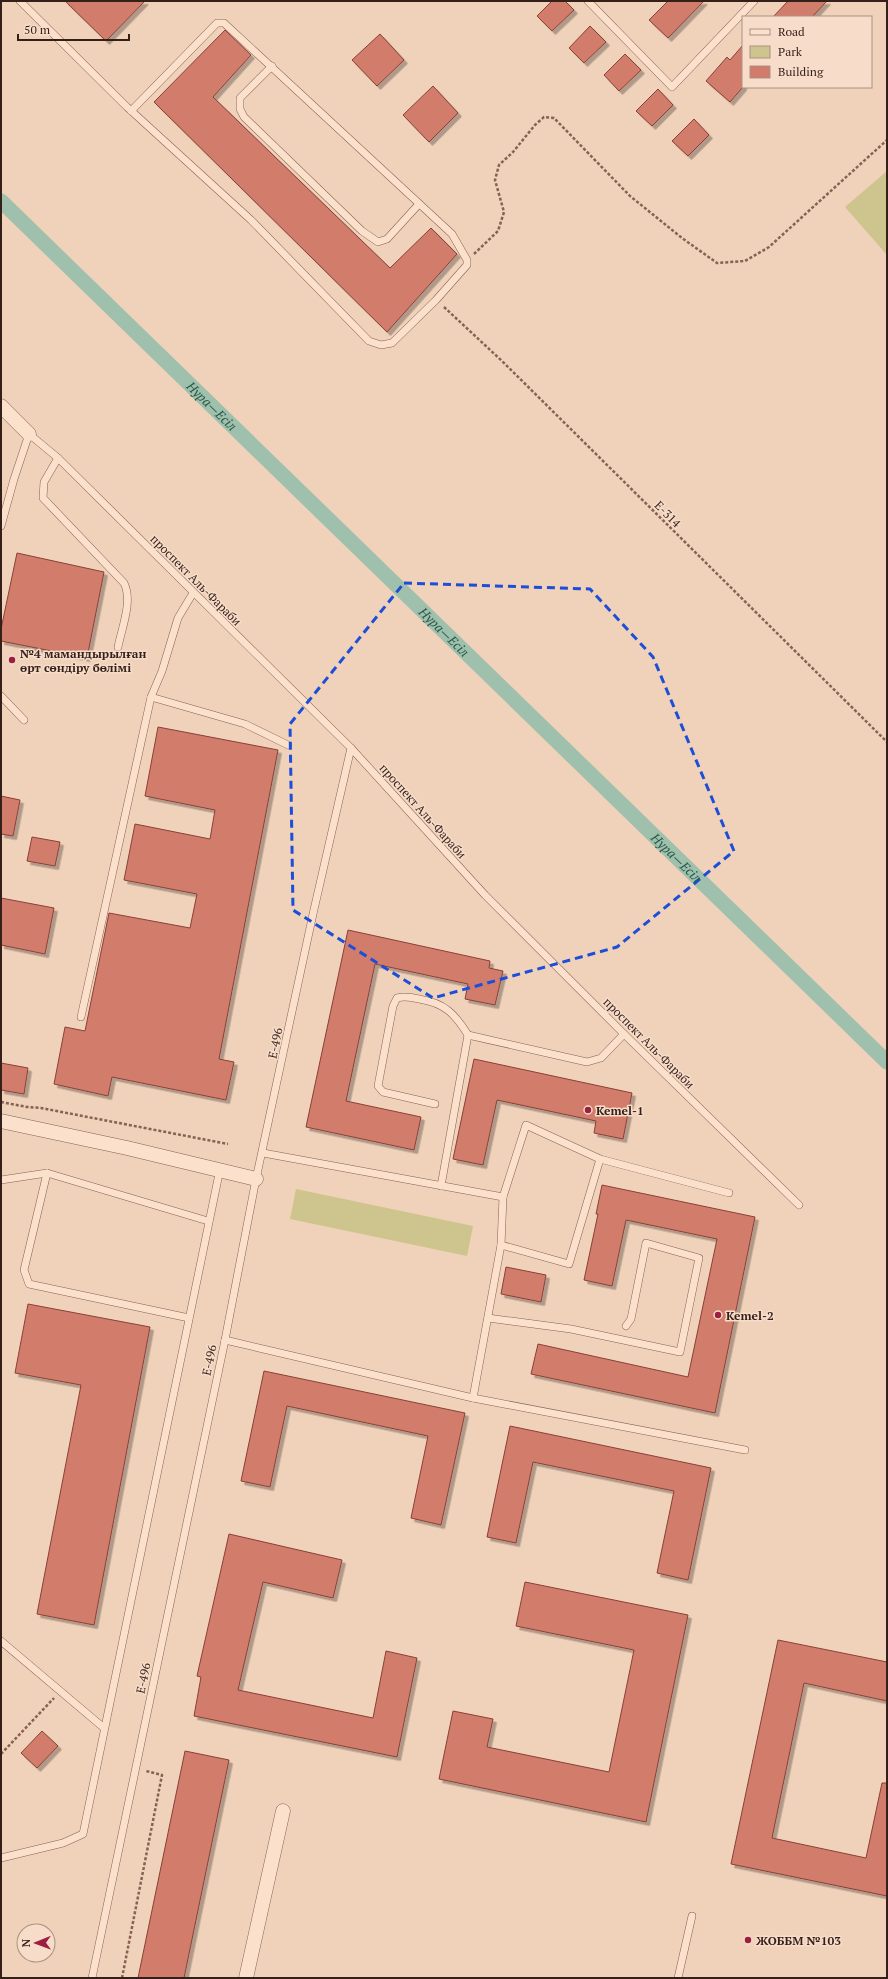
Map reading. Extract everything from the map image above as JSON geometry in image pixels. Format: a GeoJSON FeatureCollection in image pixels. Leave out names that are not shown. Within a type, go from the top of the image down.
{"type":"FeatureCollection","features":[{"type":"Feature","properties":{"kind":"street"},"geometry":{"type":"LineString","coordinates":[[1,406],[29,434]]}},
{"type":"Feature","properties":{"kind":"street"},"geometry":{"type":"LineString","coordinates":[[1,1121],[220,1169],[256,1179]]}},
{"type":"Feature","properties":{"kind":"street"},"geometry":{"type":"LineString","coordinates":[[246,1978],[283,1811]]}},
{"type":"Feature","properties":{"kind":"lane"},"geometry":{"type":"LineString","coordinates":[[20,1],[131,110],[250,220],[369,341],[382,345],[392,343],[436,300],[467,265],[467,260],[452,234],[224,23],[217,23],[131,110]]}},
{"type":"Feature","properties":{"kind":"lane"},"geometry":{"type":"LineString","coordinates":[[588,1],[672,87],[754,1]]}},
{"type":"Feature","properties":{"kind":"lane"},"geometry":{"type":"LineString","coordinates":[[272,66],[240,98],[240,109],[244,117],[362,231],[378,242],[387,240],[419,204]]}},
{"type":"Feature","properties":{"kind":"lane"},"geometry":{"type":"LineString","coordinates":[[1,526],[14,479],[29,434]]}},
{"type":"Feature","properties":{"kind":"lane","name":"проспект Аль-Фараби"},"geometry":{"type":"LineString","coordinates":[[29,434],[58,458],[351,748],[485,895],[624,1034],[799,1205]]}},
{"type":"Feature","properties":{"kind":"lane"},"geometry":{"type":"LineString","coordinates":[[58,458],[44,482],[43,498],[124,583],[128,590],[128,600],[118,647]]}},
{"type":"Feature","properties":{"kind":"lane"},"geometry":{"type":"LineString","coordinates":[[81,1017],[151,697],[162,671],[178,618],[193,593]]}},
{"type":"Feature","properties":{"kind":"lane"},"geometry":{"type":"LineString","coordinates":[[1,696],[24,720]]}},
{"type":"Feature","properties":{"kind":"lane"},"geometry":{"type":"LineString","coordinates":[[151,697],[245,724],[288,745]]}},
{"type":"Feature","properties":{"kind":"lane","name":"E-496"},"geometry":{"type":"LineString","coordinates":[[92,1978],[225,1340],[256,1179],[263,1153],[311,921],[351,748]]}},
{"type":"Feature","properties":{"kind":"lane"},"geometry":{"type":"LineString","coordinates":[[435,1104],[383,1092],[378,1086],[393,1006],[397,998],[404,996],[435,1002],[457,1018],[468,1035],[441,1186]]}},
{"type":"Feature","properties":{"kind":"lane"},"geometry":{"type":"LineString","coordinates":[[468,1035],[587,1062],[601,1058],[624,1034]]}},
{"type":"Feature","properties":{"kind":"lane"},"geometry":{"type":"LineString","coordinates":[[474,1398],[501,1245],[503,1197],[526,1124],[600,1159],[729,1192]]}},
{"type":"Feature","properties":{"kind":"lane"},"geometry":{"type":"LineString","coordinates":[[263,1153],[503,1197]]}},
{"type":"Feature","properties":{"kind":"lane"},"geometry":{"type":"LineString","coordinates":[[501,1245],[569,1264],[600,1159]]}},
{"type":"Feature","properties":{"kind":"lane"},"geometry":{"type":"LineString","coordinates":[[1,1858],[63,1843],[83,1834],[208,1220],[220,1169]]}},
{"type":"Feature","properties":{"kind":"lane"},"geometry":{"type":"LineString","coordinates":[[1,1180],[47,1173],[208,1220]]}},
{"type":"Feature","properties":{"kind":"lane"},"geometry":{"type":"LineString","coordinates":[[47,1173],[24,1270],[29,1284],[189,1318]]}},
{"type":"Feature","properties":{"kind":"lane"},"geometry":{"type":"LineString","coordinates":[[488,1318],[571,1329],[680,1352],[699,1258],[646,1244],[631,1319],[626,1326]]}},
{"type":"Feature","properties":{"kind":"lane"},"geometry":{"type":"LineString","coordinates":[[225,1340],[474,1398],[745,1450]]}},
{"type":"Feature","properties":{"kind":"lane"},"geometry":{"type":"LineString","coordinates":[[1,1641],[104,1728]]}},
{"type":"Feature","properties":{"kind":"lane"},"geometry":{"type":"LineString","coordinates":[[678,1978],[692,1916]]}},
{"type":"Feature","properties":{"kind":"path"},"geometry":{"type":"LineString","coordinates":[[467,260],[498,231],[504,212],[495,180],[498,165],[513,152],[534,125],[544,117],[554,118],[630,196],[682,238],[717,263],[745,261],[769,247],[887,140]]}},
{"type":"Feature","properties":{"kind":"path","name":"E-314"},"geometry":{"type":"LineString","coordinates":[[436,300],[502,361],[887,742]]}},
{"type":"Feature","properties":{"kind":"path"},"geometry":{"type":"LineString","coordinates":[[1,1102],[41,1108],[228,1144]]}},
{"type":"Feature","properties":{"kind":"path"},"geometry":{"type":"LineString","coordinates":[[1,1754],[53,1698],[58,1689]]}},
{"type":"Feature","properties":{"kind":"path"},"geometry":{"type":"LineString","coordinates":[[122,1978],[162,1775],[136,1769]]}},
{"type":"Feature","properties":{"kind":"highlighted area"},"geometry":{"type":"Polygon","coordinates":[[[404,583],[590,589],[653,657],[734,851],[617,947],[433,998],[293,910],[290,724],[404,583]]]}},
{"type":"Feature","properties":{"kind":"green space"},"geometry":{"type":"Polygon","coordinates":[[[887,171],[887,255],[845,207],[887,171]]]}},
{"type":"Feature","properties":{"kind":"green space"},"geometry":{"type":"Polygon","coordinates":[[[296,1189],[473,1226],[467,1256],[290,1219],[296,1189]]]}},
{"type":"Feature","properties":{"kind":"building"},"geometry":{"type":"Polygon","coordinates":[[[65,1],[145,1],[106,41],[65,1]]]}},
{"type":"Feature","properties":{"kind":"building"},"geometry":{"type":"Polygon","coordinates":[[[552,1],[565,1],[574,10],[552,31],[537,16],[552,1]]]}},
{"type":"Feature","properties":{"kind":"building"},"geometry":{"type":"Polygon","coordinates":[[[668,1],[704,1],[668,38],[649,20],[668,1]]]}},
{"type":"Feature","properties":{"kind":"building"},"geometry":{"type":"Polygon","coordinates":[[[788,1],[827,1],[813,16],[774,16],[788,1]]]}},
{"type":"Feature","properties":{"kind":"building"},"geometry":{"type":"Polygon","coordinates":[[[590,26],[606,42],[584,63],[569,48],[590,26]]]}},
{"type":"Feature","properties":{"kind":"building"},"geometry":{"type":"Polygon","coordinates":[[[225,30],[251,55],[213,97],[390,268],[431,228],[457,254],[387,332],[154,102],[225,30]]]}},
{"type":"Feature","properties":{"kind":"building"},"geometry":{"type":"Polygon","coordinates":[[[380,34],[404,60],[377,86],[352,60],[380,34]]]}},
{"type":"Feature","properties":{"kind":"building"},"geometry":{"type":"Polygon","coordinates":[[[742,46],[742,88],[730,102],[706,81],[727,57],[730,60],[742,46]]]}},
{"type":"Feature","properties":{"kind":"building"},"geometry":{"type":"Polygon","coordinates":[[[625,54],[641,70],[619,91],[604,75],[625,54]]]}},
{"type":"Feature","properties":{"kind":"building"},"geometry":{"type":"Polygon","coordinates":[[[433,86],[458,113],[429,142],[403,115],[433,86]]]}},
{"type":"Feature","properties":{"kind":"building"},"geometry":{"type":"Polygon","coordinates":[[[658,89],[673,105],[652,126],[636,111],[658,89]]]}},
{"type":"Feature","properties":{"kind":"building"},"geometry":{"type":"Polygon","coordinates":[[[694,119],[709,135],[688,156],[672,141],[694,119]]]}},
{"type":"Feature","properties":{"kind":"building"},"geometry":{"type":"Polygon","coordinates":[[[17,553],[104,572],[87,658],[1,641],[1,629],[17,553]]]}},
{"type":"Feature","properties":{"kind":"building"},"geometry":{"type":"Polygon","coordinates":[[[158,727],[278,750],[219,1059],[234,1062],[226,1100],[112,1077],[108,1096],[54,1084],[65,1027],[85,1031],[109,913],[190,928],[197,894],[124,880],[135,824],[210,839],[215,810],[145,796],[158,727]]]}},
{"type":"Feature","properties":{"kind":"building"},"geometry":{"type":"Polygon","coordinates":[[[1,796],[20,800],[13,836],[1,834],[1,796]]]}},
{"type":"Feature","properties":{"kind":"building"},"geometry":{"type":"Polygon","coordinates":[[[32,837],[60,842],[55,866],[27,861],[32,837]]]}},
{"type":"Feature","properties":{"kind":"building"},"geometry":{"type":"Polygon","coordinates":[[[1,898],[54,908],[45,954],[1,945],[1,898]]]}},
{"type":"Feature","properties":{"kind":"building"},"geometry":{"type":"Polygon","coordinates":[[[348,930],[490,961],[489,968],[503,971],[495,1005],[465,999],[468,984],[375,964],[346,1101],[421,1117],[414,1150],[306,1127],[348,930]]]}},
{"type":"Feature","properties":{"kind":"building","name":"Kemel-1"},"geometry":{"type":"Polygon","coordinates":[[[474,1059],[632,1093],[623,1139],[594,1133],[596,1121],[497,1100],[483,1165],[453,1159],[474,1059]]]}},
{"type":"Feature","properties":{"kind":"building"},"geometry":{"type":"Polygon","coordinates":[[[1,1063],[28,1068],[24,1094],[1,1090],[1,1063]]]}},
{"type":"Feature","properties":{"kind":"building","name":"Kemel-2"},"geometry":{"type":"Polygon","coordinates":[[[602,1185],[755,1217],[715,1413],[531,1374],[538,1344],[688,1377],[717,1239],[626,1220],[612,1286],[584,1280],[598,1214],[596,1214],[602,1185]]]}},
{"type":"Feature","properties":{"kind":"building"},"geometry":{"type":"Polygon","coordinates":[[[506,1267],[546,1275],[541,1302],[501,1294],[506,1267]]]}},
{"type":"Feature","properties":{"kind":"building"},"geometry":{"type":"Polygon","coordinates":[[[28,1304],[150,1327],[94,1625],[37,1614],[81,1385],[15,1373],[28,1304]]]}},
{"type":"Feature","properties":{"kind":"building"},"geometry":{"type":"Polygon","coordinates":[[[264,1371],[465,1413],[441,1525],[411,1518],[428,1436],[287,1406],[270,1487],[241,1481],[264,1371]]]}},
{"type":"Feature","properties":{"kind":"building"},"geometry":{"type":"Polygon","coordinates":[[[510,1426],[711,1468],[688,1580],[657,1573],[674,1491],[533,1462],[516,1543],[487,1537],[510,1426]]]}},
{"type":"Feature","properties":{"kind":"building"},"geometry":{"type":"Polygon","coordinates":[[[229,1534],[342,1560],[333,1598],[263,1582],[238,1690],[373,1718],[386,1651],[417,1658],[397,1757],[194,1716],[201,1677],[197,1676],[229,1534]]]}},
{"type":"Feature","properties":{"kind":"building"},"geometry":{"type":"Polygon","coordinates":[[[525,1582],[688,1615],[646,1822],[439,1779],[453,1711],[493,1719],[487,1747],[609,1772],[634,1650],[516,1626],[525,1582]]]}},
{"type":"Feature","properties":{"kind":"building"},"geometry":{"type":"Polygon","coordinates":[[[778,1640],[887,1662],[887,1701],[804,1683],[772,1838],[866,1858],[882,1783],[887,1783],[887,1896],[731,1864],[778,1640]]]}},
{"type":"Feature","properties":{"kind":"building"},"geometry":{"type":"Polygon","coordinates":[[[42,1731],[58,1746],[37,1768],[21,1753],[42,1731]]]}},
{"type":"Feature","properties":{"kind":"building"},"geometry":{"type":"Polygon","coordinates":[[[185,1751],[229,1760],[184,1978],[138,1978],[185,1751]]]}},
{"type":"Feature","properties":{"kind":"waterway","name":"Нура—Есіл"},"geometry":{"type":"LineString","coordinates":[[1,201],[887,1062]]}},
{"type":"Feature","properties":{"kind":"place","name":"№4 мамандырылған өрт сөндіру бөлімі"},"geometry":{"type":"Point","coordinates":[12,660]}},
{"type":"Feature","properties":{"kind":"place","name":"Kemel-1"},"geometry":{"type":"Point","coordinates":[588,1110]}},
{"type":"Feature","properties":{"kind":"place","name":"Kemel-2"},"geometry":{"type":"Point","coordinates":[718,1315]}},
{"type":"Feature","properties":{"kind":"place","name":"ЖОББМ №103"},"geometry":{"type":"Point","coordinates":[748,1940]}}]}
